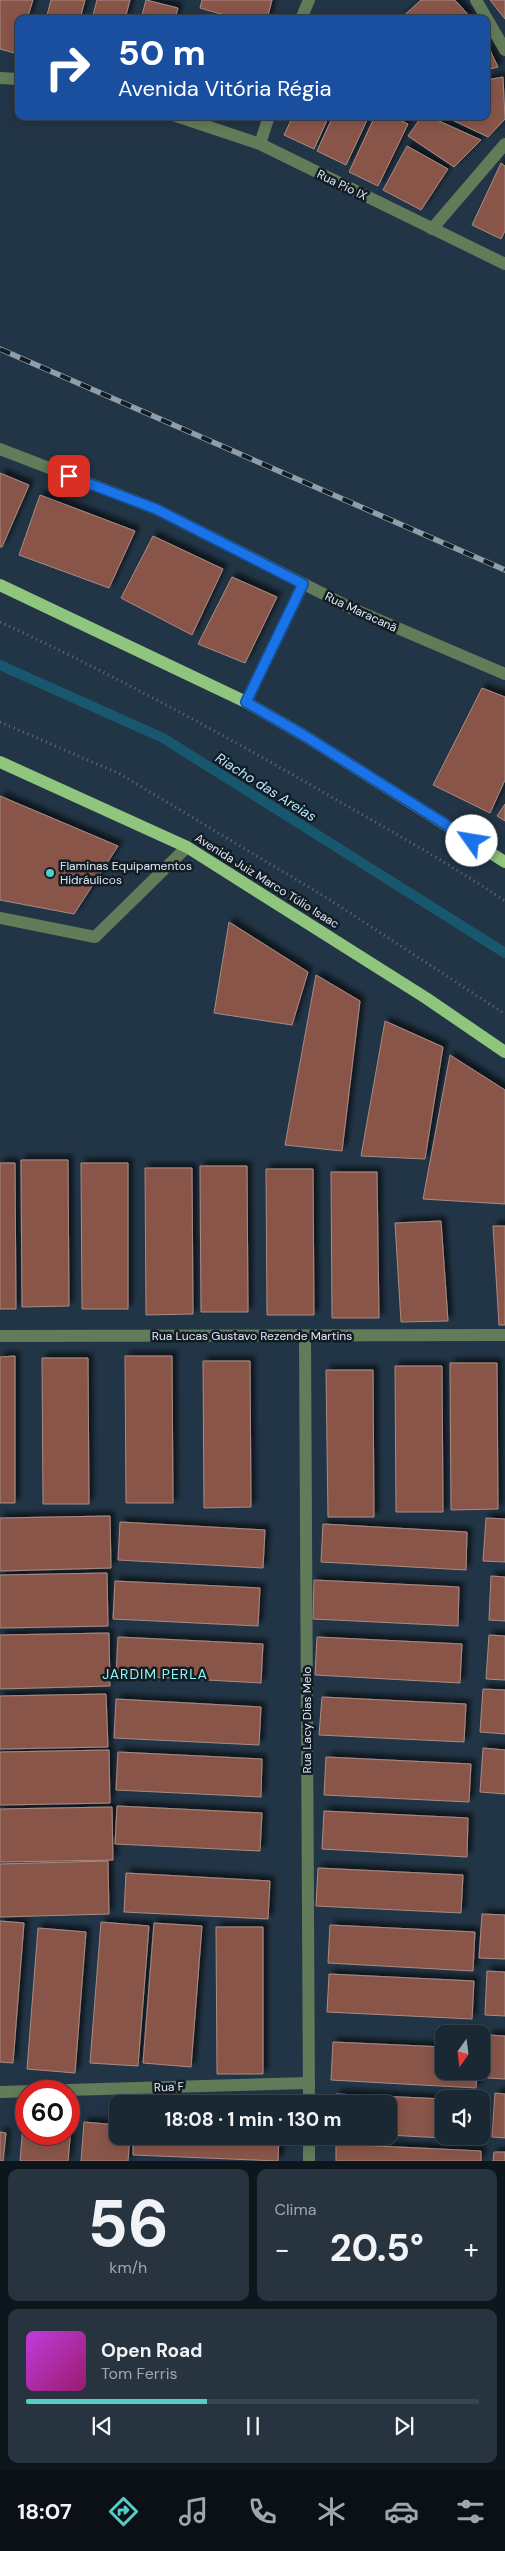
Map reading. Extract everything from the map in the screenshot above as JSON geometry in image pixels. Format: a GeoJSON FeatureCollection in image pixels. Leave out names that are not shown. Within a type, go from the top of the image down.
{"type":"FeatureCollection","features":[{"type":"Feature","properties":{"kind":"main road"},"geometry":{"type":"LineString","coordinates":[[0,585],[246,702],[305,736],[505,862]]}},
{"type":"Feature","properties":{"kind":"main road","name":"Avenida Juiz Marco Túlio Isaac"},"geometry":{"type":"LineString","coordinates":[[0,762],[188,847],[426,998],[505,1052]]}},
{"type":"Feature","properties":{"kind":"street"},"geometry":{"type":"LineString","coordinates":[[302,15],[308,0]]}},
{"type":"Feature","properties":{"kind":"street"},"geometry":{"type":"LineString","coordinates":[[476,0],[485,15]]}},
{"type":"Feature","properties":{"kind":"street"},"geometry":{"type":"LineString","coordinates":[[490,24],[505,50]]}},
{"type":"Feature","properties":{"kind":"street"},"geometry":{"type":"LineString","coordinates":[[0,78],[15,79]]}},
{"type":"Feature","properties":{"kind":"street","name":"Rua Pio IX"},"geometry":{"type":"LineString","coordinates":[[188,120],[260,144],[505,264]]}},
{"type":"Feature","properties":{"kind":"street"},"geometry":{"type":"LineString","coordinates":[[260,144],[268,120]]}},
{"type":"Feature","properties":{"kind":"street"},"geometry":{"type":"LineString","coordinates":[[432,229],[505,144]]}},
{"type":"Feature","properties":{"kind":"street","name":"Rua Maracanã"},"geometry":{"type":"LineString","coordinates":[[0,449],[156,509],[353,609],[505,674]]}},
{"type":"Feature","properties":{"kind":"street"},"geometry":{"type":"LineString","coordinates":[[246,702],[303,584]]}},
{"type":"Feature","properties":{"kind":"street"},"geometry":{"type":"LineString","coordinates":[[0,918],[95,937],[188,847]]}},
{"type":"Feature","properties":{"kind":"street","name":"Rua Lucas Gustavo Rezende Martins"},"geometry":{"type":"LineString","coordinates":[[0,1336],[505,1335]]}},
{"type":"Feature","properties":{"kind":"street","name":"Rua Lacy Dias Melo"},"geometry":{"type":"LineString","coordinates":[[305,1336],[309,2095]]}},
{"type":"Feature","properties":{"kind":"street","name":"Rua F"},"geometry":{"type":"LineString","coordinates":[[0,2092],[309,2083]]}},
{"type":"Feature","properties":{"kind":"street"},"geometry":{"type":"LineString","coordinates":[[309,2145],[309,2161]]}},
{"type":"Feature","properties":{"kind":"path"},"geometry":{"type":"LineString","coordinates":[[0,622],[69,654],[248,750],[461,871],[505,901]]}},
{"type":"Feature","properties":{"kind":"path"},"geometry":{"type":"LineString","coordinates":[[0,722],[120,774],[327,898],[505,1014]]}},
{"type":"Feature","properties":{"kind":"building"},"geometry":{"type":"Polygon","coordinates":[[[0,0],[33,0],[28,15],[15,15],[15,53],[0,49],[0,0]]]}},
{"type":"Feature","properties":{"kind":"building"},"geometry":{"type":"Polygon","coordinates":[[[51,0],[85,0],[81,15],[47,15],[51,0]]]}},
{"type":"Feature","properties":{"kind":"building"},"geometry":{"type":"Polygon","coordinates":[[[97,0],[130,0],[126,15],[93,15],[97,0]]]}},
{"type":"Feature","properties":{"kind":"building"},"geometry":{"type":"Polygon","coordinates":[[[146,0],[178,8],[176,15],[142,15],[146,0]]]}},
{"type":"Feature","properties":{"kind":"building"},"geometry":{"type":"Polygon","coordinates":[[[202,0],[272,0],[268,15],[224,15],[200,8],[202,0]]]}},
{"type":"Feature","properties":{"kind":"building"},"geometry":{"type":"Polygon","coordinates":[[[421,0],[455,0],[468,15],[404,15],[421,0]]]}},
{"type":"Feature","properties":{"kind":"building"},"geometry":{"type":"Polygon","coordinates":[[[490,0],[505,0],[505,19],[490,0]]]}},
{"type":"Feature","properties":{"kind":"building"},"geometry":{"type":"Polygon","coordinates":[[[490,50],[498,67],[490,69],[490,50]]]}},
{"type":"Feature","properties":{"kind":"building"},"geometry":{"type":"Polygon","coordinates":[[[503,77],[505,119],[488,137],[452,120],[490,120],[490,79],[503,77]]]}},
{"type":"Feature","properties":{"kind":"building"},"geometry":{"type":"Polygon","coordinates":[[[291,120],[327,120],[314,149],[284,135],[291,120]]]}},
{"type":"Feature","properties":{"kind":"building"},"geometry":{"type":"Polygon","coordinates":[[[331,120],[367,120],[346,165],[317,151],[331,120]]]}},
{"type":"Feature","properties":{"kind":"building"},"geometry":{"type":"Polygon","coordinates":[[[373,120],[400,120],[408,124],[378,186],[349,172],[373,120]]]}},
{"type":"Feature","properties":{"kind":"building"},"geometry":{"type":"Polygon","coordinates":[[[419,120],[437,120],[481,140],[454,167],[408,136],[419,120]]]}},
{"type":"Feature","properties":{"kind":"building"},"geometry":{"type":"Polygon","coordinates":[[[407,146],[448,169],[421,210],[383,190],[407,146]]]}},
{"type":"Feature","properties":{"kind":"building"},"geometry":{"type":"Polygon","coordinates":[[[501,163],[505,166],[505,231],[501,239],[472,225],[501,163]]]}},
{"type":"Feature","properties":{"kind":"building"},"geometry":{"type":"Polygon","coordinates":[[[0,473],[29,485],[2,547],[0,547],[0,473]]]}},
{"type":"Feature","properties":{"kind":"building"},"geometry":{"type":"Polygon","coordinates":[[[40,495],[135,531],[109,588],[19,555],[40,495]]]}},
{"type":"Feature","properties":{"kind":"building"},"geometry":{"type":"Polygon","coordinates":[[[153,536],[223,569],[192,635],[121,598],[153,536]]]}},
{"type":"Feature","properties":{"kind":"building"},"geometry":{"type":"Polygon","coordinates":[[[232,577],[277,597],[245,663],[198,644],[232,577]]]}},
{"type":"Feature","properties":{"kind":"building"},"geometry":{"type":"Polygon","coordinates":[[[482,688],[505,697],[505,780],[490,813],[433,785],[482,688]]]}},
{"type":"Feature","properties":{"kind":"building","name":"Flaminas Equipamentos Hidráulicos"},"geometry":{"type":"Polygon","coordinates":[[[0,796],[118,846],[74,914],[0,900],[0,796]]]}},
{"type":"Feature","properties":{"kind":"building"},"geometry":{"type":"Polygon","coordinates":[[[505,804],[505,821],[497,816],[505,804]]]}},
{"type":"Feature","properties":{"kind":"building"},"geometry":{"type":"Polygon","coordinates":[[[229,922],[308,972],[292,1025],[214,1013],[229,922]]]}},
{"type":"Feature","properties":{"kind":"building"},"geometry":{"type":"Polygon","coordinates":[[[316,975],[360,1001],[342,1151],[285,1145],[316,975]]]}},
{"type":"Feature","properties":{"kind":"building"},"geometry":{"type":"Polygon","coordinates":[[[385,1021],[443,1047],[425,1159],[361,1156],[385,1021]]]}},
{"type":"Feature","properties":{"kind":"building"},"geometry":{"type":"Polygon","coordinates":[[[450,1055],[505,1090],[505,1204],[423,1199],[450,1055]]]}},
{"type":"Feature","properties":{"kind":"building"},"geometry":{"type":"Polygon","coordinates":[[[21,1160],[68,1160],[69,1306],[22,1307],[21,1160]]]}},
{"type":"Feature","properties":{"kind":"building"},"geometry":{"type":"Polygon","coordinates":[[[0,1163],[15,1163],[16,1309],[0,1309],[0,1163]]]}},
{"type":"Feature","properties":{"kind":"building"},"geometry":{"type":"Polygon","coordinates":[[[81,1163],[128,1163],[128,1309],[82,1309],[81,1163]]]}},
{"type":"Feature","properties":{"kind":"building"},"geometry":{"type":"Polygon","coordinates":[[[200,1166],[247,1166],[248,1312],[201,1312],[200,1166]]]}},
{"type":"Feature","properties":{"kind":"building"},"geometry":{"type":"Polygon","coordinates":[[[145,1168],[192,1168],[193,1314],[146,1315],[145,1168]]]}},
{"type":"Feature","properties":{"kind":"building"},"geometry":{"type":"Polygon","coordinates":[[[266,1169],[313,1169],[314,1315],[267,1315],[266,1169]]]}},
{"type":"Feature","properties":{"kind":"building"},"geometry":{"type":"Polygon","coordinates":[[[331,1172],[377,1172],[379,1318],[332,1318],[331,1172]]]}},
{"type":"Feature","properties":{"kind":"building"},"geometry":{"type":"Polygon","coordinates":[[[441,1221],[448,1321],[401,1322],[395,1223],[441,1221]]]}},
{"type":"Feature","properties":{"kind":"building"},"geometry":{"type":"Polygon","coordinates":[[[493,1226],[505,1226],[505,1325],[499,1325],[493,1226]]]}},
{"type":"Feature","properties":{"kind":"building"},"geometry":{"type":"Polygon","coordinates":[[[15,1356],[15,1503],[0,1503],[0,1357],[15,1356]]]}},
{"type":"Feature","properties":{"kind":"building"},"geometry":{"type":"Polygon","coordinates":[[[125,1356],[172,1356],[173,1503],[126,1503],[125,1356]]]}},
{"type":"Feature","properties":{"kind":"building"},"geometry":{"type":"Polygon","coordinates":[[[42,1358],[88,1358],[89,1504],[43,1504],[42,1358]]]}},
{"type":"Feature","properties":{"kind":"building"},"geometry":{"type":"Polygon","coordinates":[[[203,1361],[250,1361],[251,1507],[204,1508],[203,1361]]]}},
{"type":"Feature","properties":{"kind":"building"},"geometry":{"type":"Polygon","coordinates":[[[450,1363],[497,1363],[498,1509],[451,1510],[450,1363]]]}},
{"type":"Feature","properties":{"kind":"building"},"geometry":{"type":"Polygon","coordinates":[[[395,1366],[442,1366],[443,1512],[396,1512],[395,1366]]]}},
{"type":"Feature","properties":{"kind":"building"},"geometry":{"type":"Polygon","coordinates":[[[326,1370],[373,1370],[374,1517],[328,1517],[326,1370]]]}},
{"type":"Feature","properties":{"kind":"building"},"geometry":{"type":"Polygon","coordinates":[[[110,1516],[111,1568],[0,1571],[0,1518],[110,1516]]]}},
{"type":"Feature","properties":{"kind":"building"},"geometry":{"type":"Polygon","coordinates":[[[486,1518],[505,1519],[505,1562],[483,1561],[486,1518]]]}},
{"type":"Feature","properties":{"kind":"building"},"geometry":{"type":"Polygon","coordinates":[[[120,1522],[265,1530],[263,1568],[118,1560],[120,1522]]]}},
{"type":"Feature","properties":{"kind":"building"},"geometry":{"type":"Polygon","coordinates":[[[323,1524],[467,1532],[466,1570],[321,1562],[323,1524]]]}},
{"type":"Feature","properties":{"kind":"building"},"geometry":{"type":"Polygon","coordinates":[[[107,1573],[108,1626],[0,1628],[0,1575],[107,1573]]]}},
{"type":"Feature","properties":{"kind":"building"},"geometry":{"type":"Polygon","coordinates":[[[491,1576],[505,1577],[505,1621],[489,1620],[491,1576]]]}},
{"type":"Feature","properties":{"kind":"building"},"geometry":{"type":"Polygon","coordinates":[[[314,1580],[459,1587],[458,1626],[313,1619],[314,1580]]]}},
{"type":"Feature","properties":{"kind":"building"},"geometry":{"type":"Polygon","coordinates":[[[115,1581],[260,1588],[258,1626],[113,1619],[115,1581]]]}},
{"type":"Feature","properties":{"kind":"building"},"geometry":{"type":"Polygon","coordinates":[[[109,1633],[110,1686],[0,1689],[0,1635],[109,1633]]]}},
{"type":"Feature","properties":{"kind":"building"},"geometry":{"type":"Polygon","coordinates":[[[489,1635],[505,1636],[505,1680],[486,1679],[489,1635]]]}},
{"type":"Feature","properties":{"kind":"building"},"geometry":{"type":"Polygon","coordinates":[[[118,1637],[263,1644],[261,1683],[116,1675],[118,1637]]]}},
{"type":"Feature","properties":{"kind":"building"},"geometry":{"type":"Polygon","coordinates":[[[317,1637],[462,1644],[460,1683],[315,1675],[317,1637]]]}},
{"type":"Feature","properties":{"kind":"building"},"geometry":{"type":"Polygon","coordinates":[[[483,1689],[505,1690],[505,1734],[480,1732],[483,1689]]]}},
{"type":"Feature","properties":{"kind":"building"},"geometry":{"type":"Polygon","coordinates":[[[106,1694],[108,1747],[0,1749],[0,1696],[106,1694]]]}},
{"type":"Feature","properties":{"kind":"building"},"geometry":{"type":"Polygon","coordinates":[[[322,1697],[466,1704],[464,1742],[319,1735],[322,1697]]]}},
{"type":"Feature","properties":{"kind":"building"},"geometry":{"type":"Polygon","coordinates":[[[116,1699],[261,1707],[259,1745],[114,1738],[116,1699]]]}},
{"type":"Feature","properties":{"kind":"building"},"geometry":{"type":"Polygon","coordinates":[[[483,1748],[505,1750],[505,1794],[480,1792],[483,1748]]]}},
{"type":"Feature","properties":{"kind":"building"},"geometry":{"type":"Polygon","coordinates":[[[109,1750],[110,1803],[0,1805],[0,1752],[109,1750]]]}},
{"type":"Feature","properties":{"kind":"building"},"geometry":{"type":"Polygon","coordinates":[[[118,1752],[262,1759],[261,1797],[116,1790],[118,1752]]]}},
{"type":"Feature","properties":{"kind":"building"},"geometry":{"type":"Polygon","coordinates":[[[326,1757],[471,1764],[469,1802],[324,1795],[326,1757]]]}},
{"type":"Feature","properties":{"kind":"building"},"geometry":{"type":"Polygon","coordinates":[[[117,1806],[262,1813],[260,1851],[115,1844],[117,1806]]]}},
{"type":"Feature","properties":{"kind":"building"},"geometry":{"type":"Polygon","coordinates":[[[112,1807],[113,1860],[0,1862],[0,1809],[112,1807]]]}},
{"type":"Feature","properties":{"kind":"building"},"geometry":{"type":"Polygon","coordinates":[[[324,1811],[468,1818],[467,1857],[322,1849],[324,1811]]]}},
{"type":"Feature","properties":{"kind":"building"},"geometry":{"type":"Polygon","coordinates":[[[108,1861],[109,1914],[0,1917],[0,1864],[108,1861]]]}},
{"type":"Feature","properties":{"kind":"building"},"geometry":{"type":"Polygon","coordinates":[[[318,1868],[463,1875],[461,1913],[316,1906],[318,1868]]]}},
{"type":"Feature","properties":{"kind":"building"},"geometry":{"type":"Polygon","coordinates":[[[126,1873],[270,1881],[268,1919],[124,1912],[126,1873]]]}},
{"type":"Feature","properties":{"kind":"building"},"geometry":{"type":"Polygon","coordinates":[[[482,1914],[505,1915],[505,1959],[479,1958],[482,1914]]]}},
{"type":"Feature","properties":{"kind":"building"},"geometry":{"type":"Polygon","coordinates":[[[0,1921],[24,1923],[13,2063],[0,2062],[0,1921]]]}},
{"type":"Feature","properties":{"kind":"building"},"geometry":{"type":"Polygon","coordinates":[[[101,1922],[149,1926],[138,2066],[90,2063],[101,1922]]]}},
{"type":"Feature","properties":{"kind":"building"},"geometry":{"type":"Polygon","coordinates":[[[154,1923],[202,1926],[191,2067],[143,2063],[154,1923]]]}},
{"type":"Feature","properties":{"kind":"building"},"geometry":{"type":"Polygon","coordinates":[[[330,1925],[475,1932],[473,1971],[328,1963],[330,1925]]]}},
{"type":"Feature","properties":{"kind":"building"},"geometry":{"type":"Polygon","coordinates":[[[216,1927],[263,1927],[263,2074],[217,2074],[216,1927]]]}},
{"type":"Feature","properties":{"kind":"building"},"geometry":{"type":"Polygon","coordinates":[[[38,1928],[86,1932],[75,2073],[27,2069],[38,1928]]]}},
{"type":"Feature","properties":{"kind":"building"},"geometry":{"type":"Polygon","coordinates":[[[487,1971],[505,1972],[505,2016],[485,2015],[487,1971]]]}},
{"type":"Feature","properties":{"kind":"building"},"geometry":{"type":"Polygon","coordinates":[[[329,1974],[474,1981],[472,2019],[327,2012],[329,1974]]]}},
{"type":"Feature","properties":{"kind":"building"},"geometry":{"type":"Polygon","coordinates":[[[490,2035],[505,2036],[505,2079],[490,2078],[490,2035]]]}},
{"type":"Feature","properties":{"kind":"building"},"geometry":{"type":"Polygon","coordinates":[[[333,2042],[435,2047],[435,2080],[476,2080],[476,2088],[331,2080],[333,2042]]]}},
{"type":"Feature","properties":{"kind":"building"},"geometry":{"type":"Polygon","coordinates":[[[495,2093],[505,2094],[505,2138],[492,2137],[495,2093]]]}},
{"type":"Feature","properties":{"kind":"building"},"geometry":{"type":"Polygon","coordinates":[[[397,2097],[435,2099],[435,2138],[397,2135],[397,2097]]]}},
{"type":"Feature","properties":{"kind":"building"},"geometry":{"type":"Polygon","coordinates":[[[84,2122],[109,2124],[109,2145],[129,2145],[128,2161],[81,2161],[84,2122]]]}},
{"type":"Feature","properties":{"kind":"building"},"geometry":{"type":"Polygon","coordinates":[[[0,2132],[6,2133],[3,2161],[0,2161],[0,2132]]]}},
{"type":"Feature","properties":{"kind":"building"},"geometry":{"type":"Polygon","coordinates":[[[21,2145],[69,2145],[68,2161],[20,2161],[21,2145]]]}},
{"type":"Feature","properties":{"kind":"building"},"geometry":{"type":"Polygon","coordinates":[[[133,2145],[279,2145],[278,2161],[133,2155],[133,2145]]]}},
{"type":"Feature","properties":{"kind":"building"},"geometry":{"type":"Polygon","coordinates":[[[336,2145],[481,2151],[481,2161],[336,2161],[336,2145]]]}},
{"type":"Feature","properties":{"kind":"building"},"geometry":{"type":"Polygon","coordinates":[[[494,2152],[505,2152],[505,2161],[493,2161],[494,2152]]]}},
{"type":"Feature","properties":{"kind":"waterway","name":"Riacho das Areias"},"geometry":{"type":"LineString","coordinates":[[0,665],[163,738],[505,953]]}},
{"type":"Feature","properties":{"kind":"railway"},"geometry":{"type":"LineString","coordinates":[[0,349],[505,570]]}},
{"type":"Feature","properties":{"kind":"place","name":"Flaminas Equipamentos Hidráulicos"},"geometry":{"type":"Point","coordinates":[50,873]}},
{"type":"Feature","properties":{"kind":"district","name":"JARDIM PERLA"},"geometry":{"type":"Point","coordinates":[155,1674]}},
{"type":"Feature","properties":{"kind":"route"},"geometry":{"type":"LineString","coordinates":[[69,476],[156,509],[303,584],[246,702],[305,736],[472,841]]}}]}
